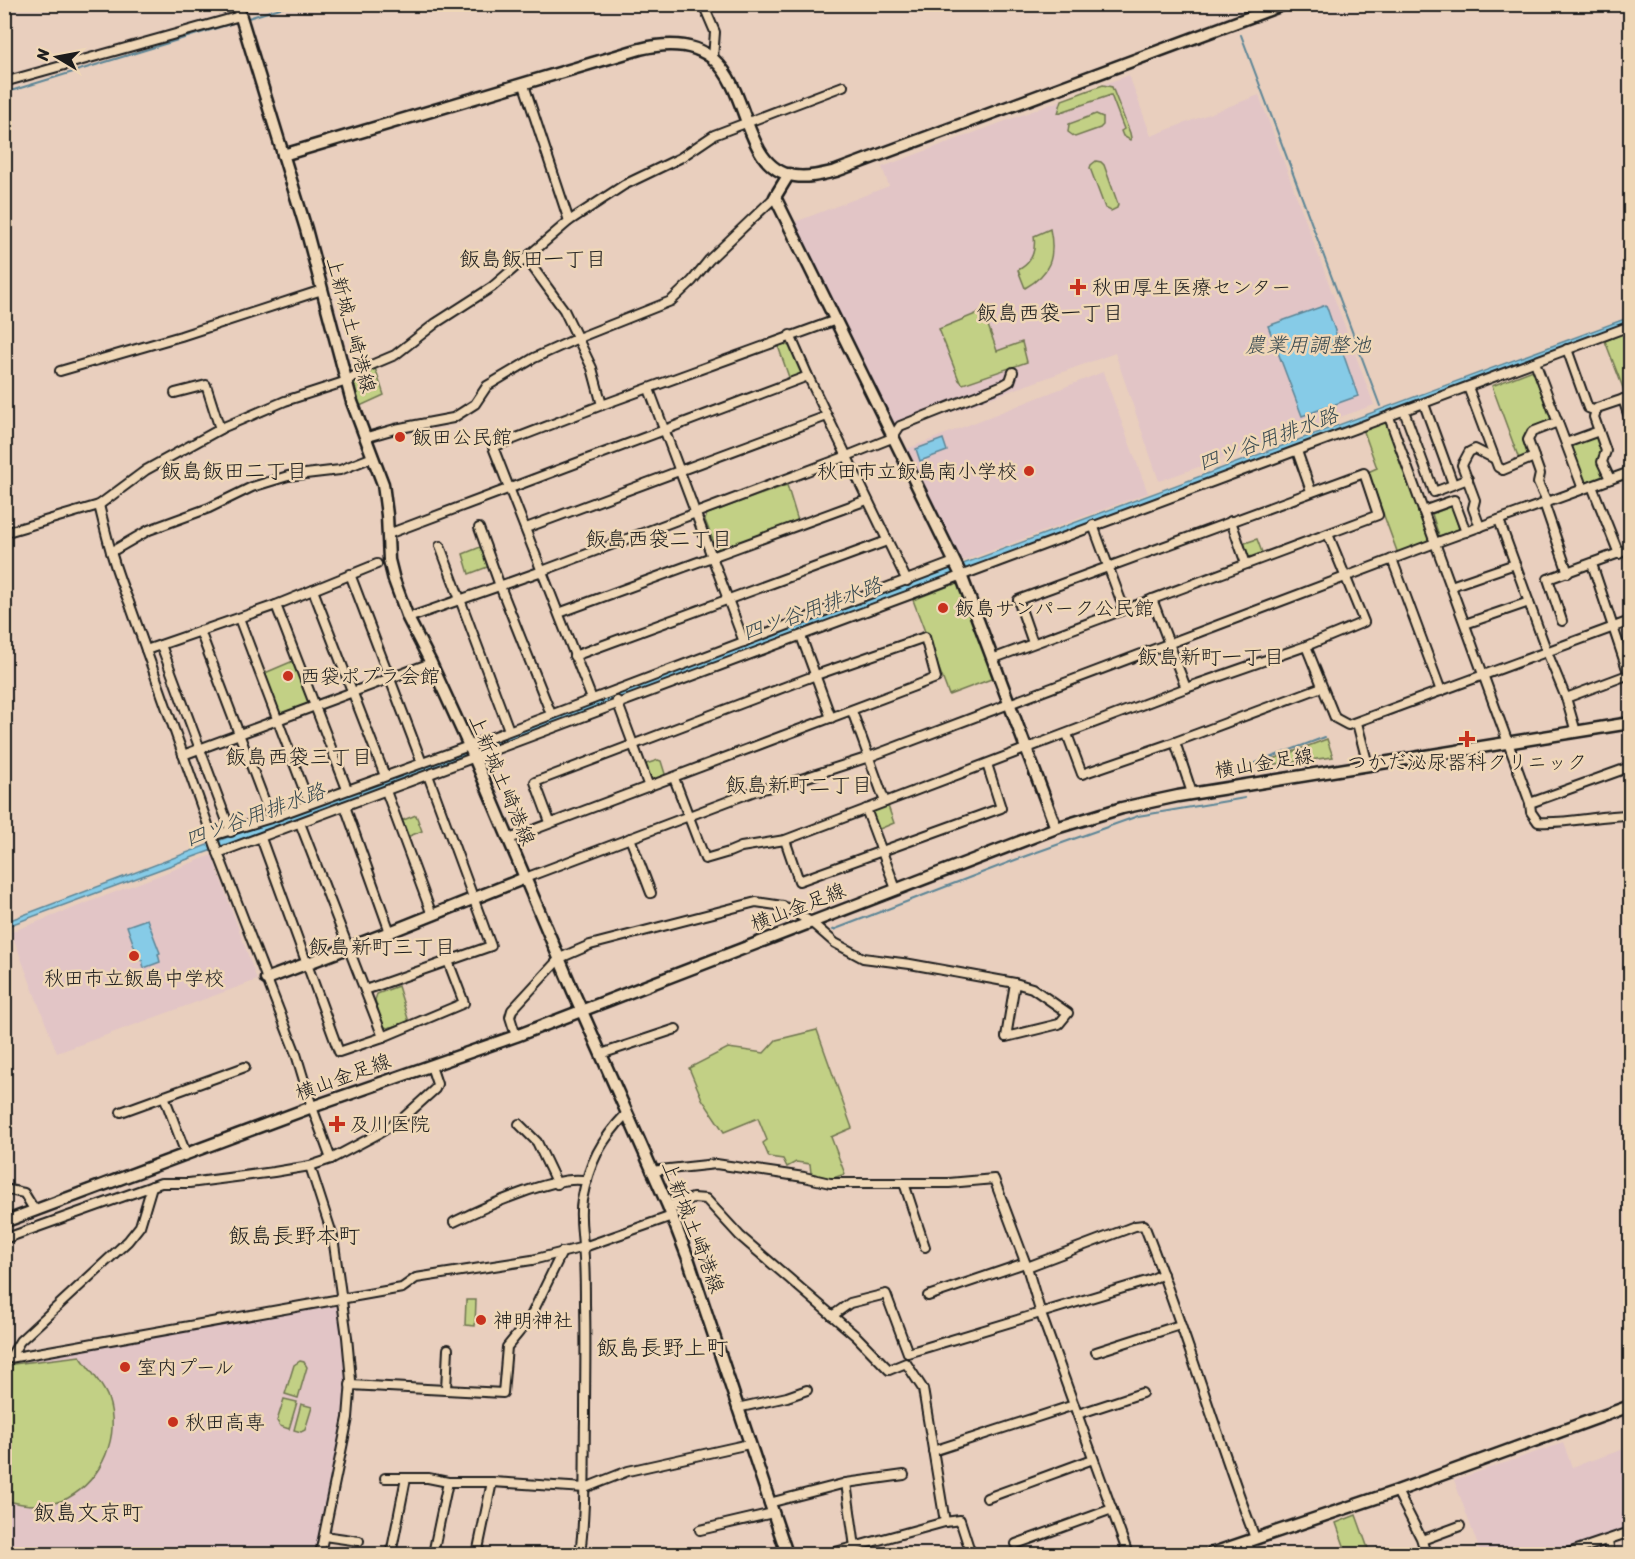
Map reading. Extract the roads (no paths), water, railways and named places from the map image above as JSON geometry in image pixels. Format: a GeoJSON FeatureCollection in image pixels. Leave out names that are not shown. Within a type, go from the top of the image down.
{"type":"FeatureCollection","features":[{"type":"Feature","properties":{"kind":"street","name":"上新城土崎港線"},"geometry":{"type":"LineString","coordinates":[[237,4],[306,229],[352,402],[383,484],[389,560],[394,580],[408,618],[432,663],[471,751],[670,1211],[689,1261],[787,1554]]}},
{"type":"Feature","properties":{"kind":"street"},"geometry":{"type":"LineString","coordinates":[[703,4],[715,32],[713,58]]}},
{"type":"Feature","properties":{"kind":"street"},"geometry":{"type":"LineString","coordinates":[[283,155],[656,45],[672,44],[688,46],[713,58],[724,71],[733,85],[746,121],[762,154],[775,167],[794,176],[816,176],[836,171],[1285,4]]}},
{"type":"Feature","properties":{"kind":"street"},"geometry":{"type":"LineString","coordinates":[[4,82],[241,19]]}},
{"type":"Feature","properties":{"kind":"street"},"geometry":{"type":"LineString","coordinates":[[525,85],[569,221]]}},
{"type":"Feature","properties":{"kind":"street"},"geometry":{"type":"LineString","coordinates":[[4,533],[99,506],[146,470],[220,429],[285,401],[347,381],[369,366],[394,355],[436,323],[492,287],[569,221],[624,185],[680,158],[714,135],[843,86]]}},
{"type":"Feature","properties":{"kind":"street"},"geometry":{"type":"LineString","coordinates":[[367,437],[453,418],[475,404],[487,386],[534,358],[671,301],[692,281],[709,260],[775,197],[789,174]]}},
{"type":"Feature","properties":{"kind":"street"},"geometry":{"type":"LineString","coordinates":[[775,197],[958,569],[1056,828]]}},
{"type":"Feature","properties":{"kind":"street"},"geometry":{"type":"LineString","coordinates":[[526,258],[564,310],[592,368],[602,405]]}},
{"type":"Feature","properties":{"kind":"street"},"geometry":{"type":"LineString","coordinates":[[60,371],[181,336],[322,290]]}},
{"type":"Feature","properties":{"kind":"street"},"geometry":{"type":"LineString","coordinates":[[592,699],[493,447],[790,335],[836,320]]}},
{"type":"Feature","properties":{"kind":"street"},"geometry":{"type":"LineString","coordinates":[[215,845],[261,838],[300,824],[428,775],[509,730],[907,581],[958,569],[1093,525],[1298,451],[1630,326]]}},
{"type":"Feature","properties":{"kind":"street"},"geometry":{"type":"LineString","coordinates":[[790,335],[907,581]]}},
{"type":"Feature","properties":{"kind":"street"},"geometry":{"type":"LineString","coordinates":[[1567,349],[1588,408],[1596,411]]}},
{"type":"Feature","properties":{"kind":"street"},"geometry":{"type":"LineString","coordinates":[[1535,362],[1583,489]]}},
{"type":"Feature","properties":{"kind":"street"},"geometry":{"type":"LineString","coordinates":[[408,618],[542,571],[892,438],[900,426],[1003,385],[1010,381],[1013,372]]}},
{"type":"Feature","properties":{"kind":"street"},"geometry":{"type":"LineString","coordinates":[[388,534],[808,376]]}},
{"type":"Feature","properties":{"kind":"street"},"geometry":{"type":"LineString","coordinates":[[175,393],[206,385],[220,429]]}},
{"type":"Feature","properties":{"kind":"street"},"geometry":{"type":"LineString","coordinates":[[1468,387],[1498,467],[1503,470],[1534,457]]}},
{"type":"Feature","properties":{"kind":"street"},"geometry":{"type":"LineString","coordinates":[[649,388],[744,642]]}},
{"type":"Feature","properties":{"kind":"street"},"geometry":{"type":"LineString","coordinates":[[1610,479],[1602,462],[1606,451],[1594,417],[1597,408],[1627,398],[1630,420]]}},
{"type":"Feature","properties":{"kind":"street"},"geometry":{"type":"LineString","coordinates":[[1424,404],[1454,484]]}},
{"type":"Feature","properties":{"kind":"street"},"geometry":{"type":"LineString","coordinates":[[1404,411],[1434,492],[1468,479]]}},
{"type":"Feature","properties":{"kind":"street"},"geometry":{"type":"LineString","coordinates":[[526,528],[827,416]]}},
{"type":"Feature","properties":{"kind":"street"},"geometry":{"type":"LineString","coordinates":[[1389,417],[1509,744],[1530,803],[1531,812],[1538,822],[1554,823],[1611,815],[1630,815]]}},
{"type":"Feature","properties":{"kind":"street"},"geometry":{"type":"LineString","coordinates":[[1558,422],[1532,432],[1528,440],[1540,474],[1538,483],[1568,573]]}},
{"type":"Feature","properties":{"kind":"street"},"geometry":{"type":"LineString","coordinates":[[1566,443],[1599,431]]}},
{"type":"Feature","properties":{"kind":"street"},"geometry":{"type":"LineString","coordinates":[[1480,527],[1473,508],[1475,500],[1462,465],[1469,452],[1475,449],[1495,459]]}},
{"type":"Feature","properties":{"kind":"street"},"geometry":{"type":"LineString","coordinates":[[1298,451],[1311,491]]}},
{"type":"Feature","properties":{"kind":"street"},"geometry":{"type":"LineString","coordinates":[[111,552],[149,530],[209,508],[260,484],[288,476],[340,470],[373,457]]}},
{"type":"Feature","properties":{"kind":"street"},"geometry":{"type":"LineString","coordinates":[[1406,465],[1422,459]]}},
{"type":"Feature","properties":{"kind":"street"},"geometry":{"type":"LineString","coordinates":[[266,979],[755,790],[795,781],[869,757],[1435,543],[1630,472]]}},
{"type":"Feature","properties":{"kind":"street"},"geometry":{"type":"LineString","coordinates":[[993,659],[1378,515],[1364,473],[1018,600],[1033,644]]}},
{"type":"Feature","properties":{"kind":"street"},"geometry":{"type":"LineString","coordinates":[[1592,486],[1619,554]]}},
{"type":"Feature","properties":{"kind":"street"},"geometry":{"type":"LineString","coordinates":[[559,614],[867,500]]}},
{"type":"Feature","properties":{"kind":"street"},"geometry":{"type":"LineString","coordinates":[[1423,512],[1454,500],[1466,532]]}},
{"type":"Feature","properties":{"kind":"street"},"geometry":{"type":"LineString","coordinates":[[99,506],[117,567],[118,578],[129,602],[215,845],[296,1054],[331,1159]]}},
{"type":"Feature","properties":{"kind":"street"},"geometry":{"type":"LineString","coordinates":[[1499,520],[1566,698],[1576,732]]}},
{"type":"Feature","properties":{"kind":"street"},"geometry":{"type":"LineString","coordinates":[[1231,521],[1246,564]]}},
{"type":"Feature","properties":{"kind":"street"},"geometry":{"type":"LineString","coordinates":[[1093,525],[1124,609]]}},
{"type":"Feature","properties":{"kind":"street"},"geometry":{"type":"LineString","coordinates":[[478,528],[551,714]]}},
{"type":"Feature","properties":{"kind":"street"},"geometry":{"type":"LineString","coordinates":[[674,778],[705,859],[741,846],[785,840],[1186,688],[1306,646],[1364,622],[1328,534]]}},
{"type":"Feature","properties":{"kind":"street"},"geometry":{"type":"LineString","coordinates":[[574,656],[887,542]]}},
{"type":"Feature","properties":{"kind":"street"},"geometry":{"type":"LineString","coordinates":[[440,546],[509,730]]}},
{"type":"Feature","properties":{"kind":"street"},"geometry":{"type":"LineString","coordinates":[[1562,621],[1548,579],[1630,549]]}},
{"type":"Feature","properties":{"kind":"street"},"geometry":{"type":"LineString","coordinates":[[1392,560],[1441,691]]}},
{"type":"Feature","properties":{"kind":"street"},"geometry":{"type":"LineString","coordinates":[[146,650],[276,605],[377,564]]}},
{"type":"Feature","properties":{"kind":"street"},"geometry":{"type":"LineString","coordinates":[[1451,586],[1515,564]]}},
{"type":"Feature","properties":{"kind":"street"},"geometry":{"type":"LineString","coordinates":[[1566,698],[1630,675],[1592,564]]}},
{"type":"Feature","properties":{"kind":"street"},"geometry":{"type":"LineString","coordinates":[[215,845],[231,832],[347,789],[422,763],[471,751],[617,702],[801,636],[958,569]]}},
{"type":"Feature","properties":{"kind":"street"},"geometry":{"type":"LineString","coordinates":[[350,574],[422,763]]}},
{"type":"Feature","properties":{"kind":"street"},"geometry":{"type":"LineString","coordinates":[[313,590],[385,776]]}},
{"type":"Feature","properties":{"kind":"street"},"geometry":{"type":"LineString","coordinates":[[1152,599],[1186,688]]}},
{"type":"Feature","properties":{"kind":"street"},"geometry":{"type":"LineString","coordinates":[[1465,624],[1529,602]]}},
{"type":"Feature","properties":{"kind":"street"},"geometry":{"type":"LineString","coordinates":[[276,605],[347,789]]}},
{"type":"Feature","properties":{"kind":"street"},"geometry":{"type":"LineString","coordinates":[[239,618],[276,721],[309,803]]}},
{"type":"Feature","properties":{"kind":"street"},"geometry":{"type":"LineString","coordinates":[[1306,646],[1335,718],[1348,725],[1630,621]]}},
{"type":"Feature","properties":{"kind":"street"},"geometry":{"type":"LineString","coordinates":[[200,631],[271,818]]}},
{"type":"Feature","properties":{"kind":"street"},"geometry":{"type":"LineString","coordinates":[[801,636],[831,718]]}},
{"type":"Feature","properties":{"kind":"street"},"geometry":{"type":"LineString","coordinates":[[509,839],[936,678],[924,637],[816,675],[535,782],[550,822]]}},
{"type":"Feature","properties":{"kind":"street"},"geometry":{"type":"LineString","coordinates":[[161,645],[231,832]]}},
{"type":"Feature","properties":{"kind":"street"},"geometry":{"type":"LineString","coordinates":[[183,755],[432,663]]}},
{"type":"Feature","properties":{"kind":"street"},"geometry":{"type":"LineString","coordinates":[[1067,734],[1082,774],[1322,687]]}},
{"type":"Feature","properties":{"kind":"street"},"geometry":{"type":"LineString","coordinates":[[613,692],[649,787]]}},
{"type":"Feature","properties":{"kind":"street"},"geometry":{"type":"LineString","coordinates":[[852,711],[885,802]]}},
{"type":"Feature","properties":{"kind":"street"},"geometry":{"type":"LineString","coordinates":[[1356,723],[1368,765]]}},
{"type":"Feature","properties":{"kind":"street","name":"横山金足線"},"geometry":{"type":"LineString","coordinates":[[4,1222],[312,1107],[516,1036],[581,1009],[1056,828],[1142,803],[1192,793],[1630,723]]}},
{"type":"Feature","properties":{"kind":"street"},"geometry":{"type":"LineString","coordinates":[[1175,742],[1192,793]]}},
{"type":"Feature","properties":{"kind":"street"},"geometry":{"type":"LineString","coordinates":[[785,840],[799,881],[1001,808],[987,764]]}},
{"type":"Feature","properties":{"kind":"street"},"geometry":{"type":"LineString","coordinates":[[1530,803],[1630,767]]}},
{"type":"Feature","properties":{"kind":"street"},"geometry":{"type":"LineString","coordinates":[[365,990],[491,946],[428,775]]}},
{"type":"Feature","properties":{"kind":"street"},"geometry":{"type":"LineString","coordinates":[[386,791],[432,915]]}},
{"type":"Feature","properties":{"kind":"street"},"geometry":{"type":"LineString","coordinates":[[345,806],[390,932]]}},
{"type":"Feature","properties":{"kind":"street"},"geometry":{"type":"LineString","coordinates":[[866,809],[896,889]]}},
{"type":"Feature","properties":{"kind":"street"},"geometry":{"type":"LineString","coordinates":[[300,824],[383,1037]]}},
{"type":"Feature","properties":{"kind":"street"},"geometry":{"type":"LineString","coordinates":[[261,838],[339,1052],[464,1004],[448,961]]}},
{"type":"Feature","properties":{"kind":"street"},"geometry":{"type":"LineString","coordinates":[[630,838],[651,893]]}},
{"type":"Feature","properties":{"kind":"street"},"geometry":{"type":"LineString","coordinates":[[516,1036],[510,1017],[512,1010],[560,958],[590,945],[756,902],[783,906],[812,922],[835,943],[863,958],[1015,983],[1032,988],[1068,1013],[1059,1024],[1006,1037],[1015,983]]}},
{"type":"Feature","properties":{"kind":"street"},"geometry":{"type":"LineString","coordinates":[[602,1054],[676,1029]]}},
{"type":"Feature","properties":{"kind":"street"},"geometry":{"type":"LineString","coordinates":[[121,1112],[245,1066]]}},
{"type":"Feature","properties":{"kind":"street"},"geometry":{"type":"LineString","coordinates":[[4,1239],[161,1183],[189,1183],[310,1166],[331,1159],[402,1119],[435,1089],[436,1084],[431,1066]]}},
{"type":"Feature","properties":{"kind":"street"},"geometry":{"type":"LineString","coordinates":[[164,1096],[186,1154]]}},
{"type":"Feature","properties":{"kind":"street"},"geometry":{"type":"LineString","coordinates":[[580,1554],[585,1488],[582,1202],[592,1163],[600,1145],[611,1129],[627,1113]]}},
{"type":"Feature","properties":{"kind":"street"},"geometry":{"type":"LineString","coordinates":[[519,1124],[537,1142],[557,1184]]}},
{"type":"Feature","properties":{"kind":"street"},"geometry":{"type":"LineString","coordinates":[[651,1171],[716,1164],[830,1183],[949,1183],[994,1179],[1128,1554]]}},
{"type":"Feature","properties":{"kind":"street"},"geometry":{"type":"LineString","coordinates":[[310,1166],[333,1237],[343,1299],[350,1385],[348,1418],[320,1554]]}},
{"type":"Feature","properties":{"kind":"street"},"geometry":{"type":"LineString","coordinates":[[454,1222],[501,1200],[540,1187],[580,1179],[587,1181]]}},
{"type":"Feature","properties":{"kind":"street"},"geometry":{"type":"LineString","coordinates":[[904,1183],[925,1247]]}},
{"type":"Feature","properties":{"kind":"street"},"geometry":{"type":"LineString","coordinates":[[7,1359],[20,1341],[128,1241],[140,1226],[152,1186]]}},
{"type":"Feature","properties":{"kind":"street"},"geometry":{"type":"LineString","coordinates":[[4,1189],[24,1193],[36,1211]]}},
{"type":"Feature","properties":{"kind":"street"},"geometry":{"type":"LineString","coordinates":[[7,1359],[402,1288],[416,1278],[532,1260],[584,1247],[670,1211],[693,1198],[706,1199],[740,1236],[857,1337],[889,1370],[906,1363],[923,1389],[945,1522]]}},
{"type":"Feature","properties":{"kind":"street"},"geometry":{"type":"LineString","coordinates":[[928,1296],[1144,1225],[1163,1274],[1231,1477],[1252,1554]]}},
{"type":"Feature","properties":{"kind":"street"},"geometry":{"type":"LineString","coordinates":[[350,1385],[503,1393],[507,1347],[529,1320],[562,1252]]}},
{"type":"Feature","properties":{"kind":"street"},"geometry":{"type":"LineString","coordinates":[[832,1316],[850,1303],[886,1294],[908,1353],[1041,1314],[1163,1274]]}},
{"type":"Feature","properties":{"kind":"street"},"geometry":{"type":"LineString","coordinates":[[1096,1353],[1180,1325]]}},
{"type":"Feature","properties":{"kind":"street"},"geometry":{"type":"LineString","coordinates":[[446,1389],[448,1348]]}},
{"type":"Feature","properties":{"kind":"street"},"geometry":{"type":"LineString","coordinates":[[737,1408],[788,1397],[807,1390]]}},
{"type":"Feature","properties":{"kind":"street"},"geometry":{"type":"LineString","coordinates":[[1078,1414],[1142,1394]]}},
{"type":"Feature","properties":{"kind":"street"},"geometry":{"type":"LineString","coordinates":[[933,1451],[1074,1405]]}},
{"type":"Feature","properties":{"kind":"street"},"geometry":{"type":"LineString","coordinates":[[1210,1554],[1397,1491],[1630,1406]]}},
{"type":"Feature","properties":{"kind":"street"},"geometry":{"type":"LineString","coordinates":[[385,1478],[428,1478],[448,1482],[492,1482],[585,1488],[628,1472],[749,1444]]}},
{"type":"Feature","properties":{"kind":"street"},"geometry":{"type":"LineString","coordinates":[[987,1498],[1093,1459]]}},
{"type":"Feature","properties":{"kind":"street"},"geometry":{"type":"LineString","coordinates":[[700,1530],[846,1483],[904,1475]]}},
{"type":"Feature","properties":{"kind":"street"},"geometry":{"type":"LineString","coordinates":[[391,1554],[406,1479]]}},
{"type":"Feature","properties":{"kind":"street"},"geometry":{"type":"LineString","coordinates":[[434,1554],[448,1482]]}},
{"type":"Feature","properties":{"kind":"street"},"geometry":{"type":"LineString","coordinates":[[477,1554],[492,1482]]}},
{"type":"Feature","properties":{"kind":"street"},"geometry":{"type":"LineString","coordinates":[[846,1483],[855,1547]]}},
{"type":"Feature","properties":{"kind":"street"},"geometry":{"type":"LineString","coordinates":[[1397,1491],[1422,1540],[1426,1554]]}},
{"type":"Feature","properties":{"kind":"street"},"geometry":{"type":"LineString","coordinates":[[1016,1544],[1112,1509]]}},
{"type":"Feature","properties":{"kind":"street"},"geometry":{"type":"LineString","coordinates":[[828,1554],[945,1522],[960,1520],[971,1554]]}},
{"type":"Feature","properties":{"kind":"street"},"geometry":{"type":"LineString","coordinates":[[1422,1540],[1460,1527]]}},
{"type":"Feature","properties":{"kind":"street"},"geometry":{"type":"LineString","coordinates":[[1567,1554],[1630,1532]]}},
{"type":"Feature","properties":{"kind":"street"},"geometry":{"type":"LineString","coordinates":[[324,1536],[359,1541]]}},
{"type":"Feature","properties":{"kind":"street"},"geometry":{"type":"LineString","coordinates":[[1608,1540],[1610,1554]]}},
{"type":"Feature","properties":{"kind":"water","name":"農業用調整池"},"geometry":{"type":"Polygon","coordinates":[[[1326,305],[1358,396],[1302,416],[1268,326],[1326,305]]]}},
{"type":"Feature","properties":{"kind":"water","name":"四ツ谷用排水路"},"geometry":{"type":"Polygon","coordinates":[[[1630,317],[1630,323],[5,927],[5,922],[307,807],[1630,317]]]}},
{"type":"Feature","properties":{"kind":"water"},"geometry":{"type":"Polygon","coordinates":[[[943,439],[947,451],[920,461],[916,449],[943,439]]]}},
{"type":"Feature","properties":{"kind":"water"},"geometry":{"type":"Polygon","coordinates":[[[147,919],[160,953],[158,954],[160,962],[144,968],[127,926],[147,919]]]}},
{"type":"Feature","properties":{"kind":"waterway"},"geometry":{"type":"LineString","coordinates":[[245,19],[293,4]]}},
{"type":"Feature","properties":{"kind":"waterway"},"geometry":{"type":"LineString","coordinates":[[4,93],[240,21]]}},
{"type":"Feature","properties":{"kind":"waterway"},"geometry":{"type":"LineString","coordinates":[[1241,35],[1380,406]]}},
{"type":"Feature","properties":{"kind":"waterway"},"geometry":{"type":"LineString","coordinates":[[1245,767],[1325,737]]}},
{"type":"Feature","properties":{"kind":"waterway"},"geometry":{"type":"LineString","coordinates":[[833,930],[1023,857],[1138,816],[1245,798]]}},
{"type":"Feature","properties":{"kind":"place","name":"秋田厚生医療センター"},"geometry":{"type":"Point","coordinates":[1078,287]}},
{"type":"Feature","properties":{"kind":"place","name":"飯田公民館"},"geometry":{"type":"Point","coordinates":[400,437]}},
{"type":"Feature","properties":{"kind":"place","name":"秋田市立飯島南小学校"},"geometry":{"type":"Point","coordinates":[1029,471]}},
{"type":"Feature","properties":{"kind":"place","name":"飯島サンパーク公民館"},"geometry":{"type":"Point","coordinates":[943,608]}},
{"type":"Feature","properties":{"kind":"place","name":"西袋ポプラ会館"},"geometry":{"type":"Point","coordinates":[288,676]}},
{"type":"Feature","properties":{"kind":"place","name":"つかだ泌尿器科クリニック"},"geometry":{"type":"Point","coordinates":[1467,739]}},
{"type":"Feature","properties":{"kind":"place","name":"秋田市立飯島中学校"},"geometry":{"type":"Point","coordinates":[134,956]}},
{"type":"Feature","properties":{"kind":"place","name":"及川医院"},"geometry":{"type":"Point","coordinates":[337,1124]}},
{"type":"Feature","properties":{"kind":"place","name":"神明神社"},"geometry":{"type":"Point","coordinates":[481,1320]}},
{"type":"Feature","properties":{"kind":"place","name":"室内プール"},"geometry":{"type":"Point","coordinates":[125,1367]}},
{"type":"Feature","properties":{"kind":"place","name":"秋田高専"},"geometry":{"type":"Point","coordinates":[173,1422]}},
{"type":"Feature","properties":{"kind":"district","name":"飯島飯田一丁目"},"geometry":{"type":"Point","coordinates":[533,259]}},
{"type":"Feature","properties":{"kind":"district","name":"飯島西袋一丁目"},"geometry":{"type":"Point","coordinates":[1050,313]}},
{"type":"Feature","properties":{"kind":"district","name":"飯島飯田二丁目"},"geometry":{"type":"Point","coordinates":[234,471]}},
{"type":"Feature","properties":{"kind":"district","name":"飯島西袋二丁目"},"geometry":{"type":"Point","coordinates":[659,539]}},
{"type":"Feature","properties":{"kind":"district","name":"飯島新町一丁目"},"geometry":{"type":"Point","coordinates":[1211,657]}},
{"type":"Feature","properties":{"kind":"district","name":"飯島西袋三丁目"},"geometry":{"type":"Point","coordinates":[299,757]}},
{"type":"Feature","properties":{"kind":"district","name":"飯島新町二丁目"},"geometry":{"type":"Point","coordinates":[799,785]}},
{"type":"Feature","properties":{"kind":"district","name":"飯島新町三丁目"},"geometry":{"type":"Point","coordinates":[382,947]}},
{"type":"Feature","properties":{"kind":"district","name":"飯島長野本町"},"geometry":{"type":"Point","coordinates":[294,1235]}},
{"type":"Feature","properties":{"kind":"district","name":"飯島長野上町"},"geometry":{"type":"Point","coordinates":[662,1347]}},
{"type":"Feature","properties":{"kind":"district","name":"飯島文京町"},"geometry":{"type":"Point","coordinates":[88,1512]}}]}
